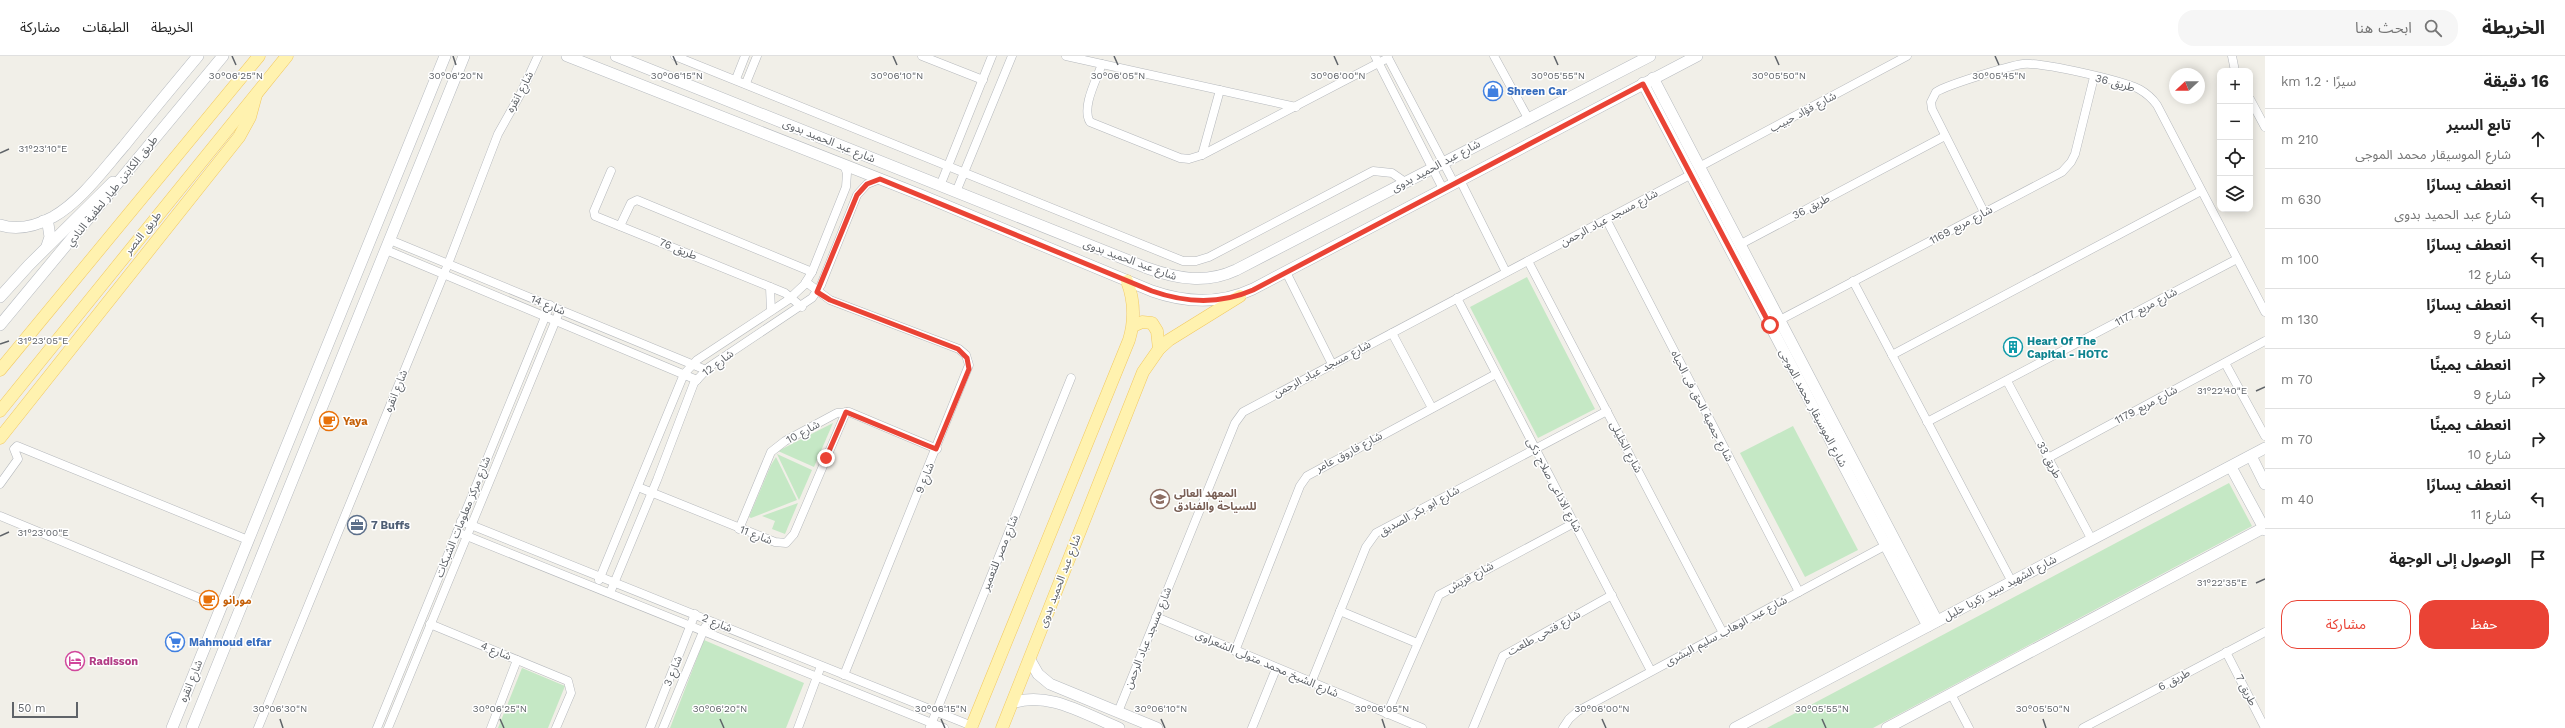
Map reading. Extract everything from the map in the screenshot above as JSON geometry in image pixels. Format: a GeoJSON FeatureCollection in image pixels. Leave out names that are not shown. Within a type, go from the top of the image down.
{"type":"FeatureCollection","features":[{"type":"Feature","properties":{"kind":"main road"},"geometry":{"type":"LineString","coordinates":[[0,370],[259,56]]}},
{"type":"Feature","properties":{"kind":"main road","name":"طريق النصر"},"geometry":{"type":"LineString","coordinates":[[0,411],[257,90],[287,56]]}},
{"type":"Feature","properties":{"kind":"main road"},"geometry":{"type":"LineString","coordinates":[[0,438],[239,137],[250,117],[257,90]]}},
{"type":"Feature","properties":{"kind":"main road","name":"شارع عبد الحميد بدوى"},"geometry":{"type":"LineString","coordinates":[[972,727],[1133,326],[1134,307],[1127,281]]}},
{"type":"Feature","properties":{"kind":"main road","name":"شارع عبد الحميد بدوى"},"geometry":{"type":"LineString","coordinates":[[1002,728],[1137,386],[1159,349],[1190,325],[1240,296]]}},
{"type":"Feature","properties":{"kind":"main road"},"geometry":{"type":"LineString","coordinates":[[1133,326],[1142,322],[1152,323],[1157,331],[1159,349]]}},
{"type":"Feature","properties":{"kind":"street","name":"طريق الكابتن طيار لطفية النادي"},"geometry":{"type":"LineString","coordinates":[[0,225],[20,228],[43,221],[67,206],[91,184],[198,56]]}},
{"type":"Feature","properties":{"kind":"street","name":"طريق الكابتن طيار لطفية النادي"},"geometry":{"type":"LineString","coordinates":[[0,325],[223,56]]}},
{"type":"Feature","properties":{"kind":"street","name":"شارع انقره"},"geometry":{"type":"LineString","coordinates":[[172,728],[445,56]]}},
{"type":"Feature","properties":{"kind":"street","name":"شارع انقره"},"geometry":{"type":"LineString","coordinates":[[192,728],[464,56]]}},
{"type":"Feature","properties":{"kind":"street","name":"شارع انقره"},"geometry":{"type":"LineString","coordinates":[[258,728],[444,274],[498,134],[521,93],[538,56]]}},
{"type":"Feature","properties":{"kind":"street","name":"شارع عبد الحميد بدوى"},"geometry":{"type":"LineString","coordinates":[[567,56],[880,179],[1165,296],[1191,301],[1215,301],[1240,296],[1697,56]]}},
{"type":"Feature","properties":{"kind":"street","name":"شارع عبد الحميد بدوى"},"geometry":{"type":"LineString","coordinates":[[616,56],[1148,268],[1185,279],[1219,277],[1232,272],[1432,167],[1650,56]]}},
{"type":"Feature","properties":{"kind":"street"},"geometry":{"type":"LineString","coordinates":[[676,56],[746,83],[1177,259],[1190,261],[1209,257],[1373,171],[1392,173],[1405,182]]}},
{"type":"Feature","properties":{"kind":"street"},"geometry":{"type":"LineString","coordinates":[[736,79],[745,56]]}},
{"type":"Feature","properties":{"kind":"street"},"geometry":{"type":"LineString","coordinates":[[746,83],[757,56]]}},
{"type":"Feature","properties":{"kind":"street"},"geometry":{"type":"LineString","coordinates":[[922,56],[983,80]]}},
{"type":"Feature","properties":{"kind":"street"},"geometry":{"type":"LineString","coordinates":[[940,186],[992,56]]}},
{"type":"Feature","properties":{"kind":"street"},"geometry":{"type":"LineString","coordinates":[[956,192],[1012,56]]}},
{"type":"Feature","properties":{"kind":"street"},"geometry":{"type":"LineString","coordinates":[[1066,56],[1296,107]]}},
{"type":"Feature","properties":{"kind":"street"},"geometry":{"type":"LineString","coordinates":[[1494,56],[1528,118]]}},
{"type":"Feature","properties":{"kind":"street","name":"شارع فؤاد حبيب"},"geometry":{"type":"LineString","coordinates":[[1695,171],[1907,56]]}},
{"type":"Feature","properties":{"kind":"street"},"geometry":{"type":"LineString","coordinates":[[2232,56],[2234,68]]}},
{"type":"Feature","properties":{"kind":"street"},"geometry":{"type":"LineString","coordinates":[[1102,64],[1088,107],[1087,115],[1090,122],[1180,158],[1189,160],[1202,155],[1296,107],[1377,59],[1388,57],[1443,162],[1457,182],[1506,272]]}},
{"type":"Feature","properties":{"kind":"street"},"geometry":{"type":"LineString","coordinates":[[1377,59],[1443,189]]}},
{"type":"Feature","properties":{"kind":"street","name":"طريق 36"},"geometry":{"type":"LineString","coordinates":[[1984,212],[1945,136],[1931,105],[1933,95],[1939,90],[2022,64],[2043,65],[2132,86],[2150,97],[2265,312]]}},
{"type":"Feature","properties":{"kind":"street","name":"شارع مربع 1169"},"geometry":{"type":"LineString","coordinates":[[1775,323],[2062,172],[2068,166],[2075,154],[2094,77]]}},
{"type":"Feature","properties":{"kind":"street","name":"شارع الموسيقار محمد الموجى"},"geometry":{"type":"LineString","coordinates":[[1648,81],[1932,624]]}},
{"type":"Feature","properties":{"kind":"street"},"geometry":{"type":"LineString","coordinates":[[1202,155],[1220,90]]}},
{"type":"Feature","properties":{"kind":"street"},"geometry":{"type":"LineString","coordinates":[[2253,104],[2265,127]]}},
{"type":"Feature","properties":{"kind":"street","name":"طريق 36"},"geometry":{"type":"LineString","coordinates":[[1735,248],[1945,136]]}},
{"type":"Feature","properties":{"kind":"street","name":"شارع 12"},"geometry":{"type":"LineString","coordinates":[[596,587],[684,374],[692,364],[792,297],[806,282],[812,272],[846,187],[847,173],[844,165]]}},
{"type":"Feature","properties":{"kind":"street","name":"طريق 76"},"geometry":{"type":"LineString","coordinates":[[611,171],[594,213],[596,216],[770,287],[792,297],[802,307]]}},
{"type":"Feature","properties":{"kind":"street","name":"شارع مسجد عباد الرحمن"},"geometry":{"type":"LineString","coordinates":[[1118,712],[1237,419],[1247,409],[1695,171]]}},
{"type":"Feature","properties":{"kind":"street"},"geometry":{"type":"LineString","coordinates":[[0,297],[110,184],[125,175]]}},
{"type":"Feature","properties":{"kind":"street","name":"شارع 12"},"geometry":{"type":"LineString","coordinates":[[610,593],[652,493],[691,389],[706,370],[802,307],[817,292],[857,195],[867,184],[880,179]]}},
{"type":"Feature","properties":{"kind":"street"},"geometry":{"type":"LineString","coordinates":[[1892,355],[2201,191]]}},
{"type":"Feature","properties":{"kind":"street"},"geometry":{"type":"LineString","coordinates":[[620,226],[631,203],[637,200],[812,272]]}},
{"type":"Feature","properties":{"kind":"street","name":"شارع جمعية الحق فى الحياه"},"geometry":{"type":"LineString","coordinates":[[1606,219],[1799,592]]}},
{"type":"Feature","properties":{"kind":"street"},"geometry":{"type":"LineString","coordinates":[[43,221],[48,224],[50,231],[47,247]]}},
{"type":"Feature","properties":{"kind":"street","name":"شارع 14"},"geometry":{"type":"LineString","coordinates":[[388,245],[448,264],[706,370]]}},
{"type":"Feature","properties":{"kind":"street","name":"شارع 14"},"geometry":{"type":"LineString","coordinates":[[388,245],[444,274],[697,380]]}},
{"type":"Feature","properties":{"kind":"street","name":"شارع مربع 1177"},"geometry":{"type":"LineString","coordinates":[[1927,422],[2237,259]]}},
{"type":"Feature","properties":{"kind":"street","name":"شارع الخليلى"},"geometry":{"type":"LineString","coordinates":[[1528,260],[1723,633]]}},
{"type":"Feature","properties":{"kind":"street"},"geometry":{"type":"LineString","coordinates":[[1286,272],[1332,364]]}},
{"type":"Feature","properties":{"kind":"street","name":"شارع 9"},"geometry":{"type":"LineString","coordinates":[[806,282],[817,292],[830,300],[954,347],[966,355],[969,362],[968,373],[844,675]]}},
{"type":"Feature","properties":{"kind":"street"},"geometry":{"type":"LineString","coordinates":[[1853,282],[2012,582]]}},
{"type":"Feature","properties":{"kind":"street"},"geometry":{"type":"LineString","coordinates":[[770,287],[771,311]]}},
{"type":"Feature","properties":{"kind":"street","name":"شارع الاذاعى صلاح ذكى"},"geometry":{"type":"LineString","coordinates":[[1457,298],[1652,672]]}},
{"type":"Feature","properties":{"kind":"street","name":"شارع مركز معلومات الشبكات"},"geometry":{"type":"LineString","coordinates":[[377,728],[550,305]]}},
{"type":"Feature","properties":{"kind":"street","name":"شارع مركز معلومات الشبكات"},"geometry":{"type":"LineString","coordinates":[[388,728],[560,310]]}},
{"type":"Feature","properties":{"kind":"street"},"geometry":{"type":"LineString","coordinates":[[1392,333],[1432,408]]}},
{"type":"Feature","properties":{"kind":"street","name":"شارع مربع 1179"},"geometry":{"type":"LineString","coordinates":[[2048,458],[2265,342]]}},
{"type":"Feature","properties":{"kind":"street"},"geometry":{"type":"LineString","coordinates":[[2225,363],[2265,436]]}},
{"type":"Feature","properties":{"kind":"street","name":"شارع فاروق عامر"},"geometry":{"type":"LineString","coordinates":[[1235,651],[1303,481],[1316,470],[1496,374]]}},
{"type":"Feature","properties":{"kind":"street","name":"شارع مصر للتعمير"},"geometry":{"type":"LineString","coordinates":[[930,726],[1071,378]]}},
{"type":"Feature","properties":{"kind":"street","name":"طريق 33"},"geometry":{"type":"LineString","coordinates":[[2007,380],[2092,540]]}},
{"type":"Feature","properties":{"kind":"street","name":"شارع ابو بكر الصديق"},"geometry":{"type":"LineString","coordinates":[[1311,683],[1366,548],[1376,533],[1607,411]]}},
{"type":"Feature","properties":{"kind":"street"},"geometry":{"type":"LineString","coordinates":[[846,412],[936,449]]}},
{"type":"Feature","properties":{"kind":"street","name":"شارع 11"},"geometry":{"type":"LineString","coordinates":[[638,487],[739,529],[784,544],[790,540],[846,412]]}},
{"type":"Feature","properties":{"kind":"street","name":"شارع 10"},"geometry":{"type":"LineString","coordinates":[[739,529],[768,457],[773,450],[837,413],[846,412]]}},
{"type":"Feature","properties":{"kind":"street"},"geometry":{"type":"LineString","coordinates":[[0,484],[18,459],[14,449],[17,446],[248,540]]}},
{"type":"Feature","properties":{"kind":"street","name":"شارع الشهيد سيد زكريا خليل"},"geometry":{"type":"LineString","coordinates":[[1735,728],[2265,448]]}},
{"type":"Feature","properties":{"kind":"street"},"geometry":{"type":"LineString","coordinates":[[2251,456],[2265,484]]}},
{"type":"Feature","properties":{"kind":"street"},"geometry":{"type":"LineString","coordinates":[[1887,728],[2264,528],[2231,467]]}},
{"type":"Feature","properties":{"kind":"street"},"geometry":{"type":"LineString","coordinates":[[0,516],[221,606]]}},
{"type":"Feature","properties":{"kind":"street","name":"شارع 2"},"geometry":{"type":"LineString","coordinates":[[461,521],[936,711],[972,727]]}},
{"type":"Feature","properties":{"kind":"street","name":"شارع قريش"},"geometry":{"type":"LineString","coordinates":[[1387,714],[1436,598],[1442,592],[1574,523]]}},
{"type":"Feature","properties":{"kind":"street","name":"شارع 2"},"geometry":{"type":"LineString","coordinates":[[457,532],[703,630],[930,726],[944,728]]}},
{"type":"Feature","properties":{"kind":"street","name":"شارع عبد الوهاب سليم البشرى"},"geometry":{"type":"LineString","coordinates":[[1563,728],[1574,713],[1890,544]]}},
{"type":"Feature","properties":{"kind":"street","name":"شارع فتحى طلعت"},"geometry":{"type":"LineString","coordinates":[[1473,728],[1503,656],[1612,595]]}},
{"type":"Feature","properties":{"kind":"street"},"geometry":{"type":"LineString","coordinates":[[1340,611],[1417,644]]}},
{"type":"Feature","properties":{"kind":"street","name":"شارع 3"},"geometry":{"type":"LineString","coordinates":[[650,728],[695,614]]}},
{"type":"Feature","properties":{"kind":"street","name":"شارع الشيخ محمد متولى الشعراوى"},"geometry":{"type":"LineString","coordinates":[[1156,617],[1276,669],[1422,728]]}},
{"type":"Feature","properties":{"kind":"street","name":"شارع 3"},"geometry":{"type":"LineString","coordinates":[[663,728],[708,620]]}},
{"type":"Feature","properties":{"kind":"street","name":"شارع 4"},"geometry":{"type":"LineString","coordinates":[[430,624],[568,682],[570,693],[556,728]]}},
{"type":"Feature","properties":{"kind":"street","name":"طريق 6"},"geometry":{"type":"LineString","coordinates":[[2083,728],[2265,632]]}},
{"type":"Feature","properties":{"kind":"street","name":"طريق 7"},"geometry":{"type":"LineString","coordinates":[[2226,652],[2264,728]]}},
{"type":"Feature","properties":{"kind":"street"},"geometry":{"type":"LineString","coordinates":[[491,728],[518,660]]}},
{"type":"Feature","properties":{"kind":"street"},"geometry":{"type":"LineString","coordinates":[[1030,660],[1038,674],[1050,684],[1157,728]]}},
{"type":"Feature","properties":{"kind":"street"},"geometry":{"type":"LineString","coordinates":[[798,728],[821,666]]}},
{"type":"Feature","properties":{"kind":"street"},"geometry":{"type":"LineString","coordinates":[[1252,728],[1276,669]]}},
{"type":"Feature","properties":{"kind":"street"},"geometry":{"type":"LineString","coordinates":[[1045,699],[1043,692],[1050,684]]}},
{"type":"Feature","properties":{"kind":"street"},"geometry":{"type":"LineString","coordinates":[[1951,694],[1969,728]]}},
{"type":"Feature","properties":{"kind":"street"},"geometry":{"type":"LineString","coordinates":[[1012,703],[1030,698],[1045,699],[1119,728]]}},
{"type":"Feature","properties":{"kind":"green space"},"geometry":{"type":"Polygon","coordinates":[[[1527,277],[1595,409],[1538,438],[1470,307],[1527,277]]]}},
{"type":"Feature","properties":{"kind":"green space"},"geometry":{"type":"Polygon","coordinates":[[[833,423],[814,467],[778,451],[833,423]]]}},
{"type":"Feature","properties":{"kind":"green space"},"geometry":{"type":"Polygon","coordinates":[[[1793,426],[1858,550],[1805,577],[1740,453],[1793,426]]]}},
{"type":"Feature","properties":{"kind":"green space"},"geometry":{"type":"Polygon","coordinates":[[[777,454],[812,470],[799,500],[777,454]]]}},
{"type":"Feature","properties":{"kind":"green space"},"geometry":{"type":"Polygon","coordinates":[[[776,457],[797,500],[751,518],[749,517],[771,465],[776,457]]]}},
{"type":"Feature","properties":{"kind":"green space"},"geometry":{"type":"Polygon","coordinates":[[[2229,483],[2252,526],[1873,728],[1767,728],[2229,483]]]}},
{"type":"Feature","properties":{"kind":"green space"},"geometry":{"type":"Polygon","coordinates":[[[798,503],[785,534],[772,529],[775,521],[762,516],[798,503]]]}},
{"type":"Feature","properties":{"kind":"green space"},"geometry":{"type":"Polygon","coordinates":[[[704,640],[804,683],[786,728],[670,728],[704,640]]]}},
{"type":"Feature","properties":{"kind":"green space"},"geometry":{"type":"Polygon","coordinates":[[[522,668],[565,686],[548,728],[498,728],[522,668]]]}},
{"type":"Feature","properties":{"kind":"place","name":"Shreen Car"},"geometry":{"type":"Point","coordinates":[1493,91]}},
{"type":"Feature","properties":{"kind":"place","name":"Heart Of The Capital - HOTC"},"geometry":{"type":"Point","coordinates":[2013,347]}},
{"type":"Feature","properties":{"kind":"place","name":"Yaya"},"geometry":{"type":"Point","coordinates":[329,421]}},
{"type":"Feature","properties":{"kind":"place","name":"المعهد العالى للسياحة والفنادق"},"geometry":{"type":"Point","coordinates":[1160,499]}},
{"type":"Feature","properties":{"kind":"place","name":"7 Buffs"},"geometry":{"type":"Point","coordinates":[357,525]}},
{"type":"Feature","properties":{"kind":"place","name":"مورانو"},"geometry":{"type":"Point","coordinates":[209,600]}},
{"type":"Feature","properties":{"kind":"place","name":"Mahmoud elfar"},"geometry":{"type":"Point","coordinates":[175,642]}},
{"type":"Feature","properties":{"kind":"place","name":"Radisson"},"geometry":{"type":"Point","coordinates":[75,661]}},
{"type":"Feature","properties":{"kind":"route"},"geometry":{"type":"LineString","coordinates":[[826,458],[846,412],[936,449],[969,369],[969,362],[966,355],[962,351],[830,300],[817,292],[821,286],[857,195],[867,184],[880,179],[1165,296],[1191,301],[1215,301],[1240,296],[1253,290],[1643,84],[1770,325]]}}]}
